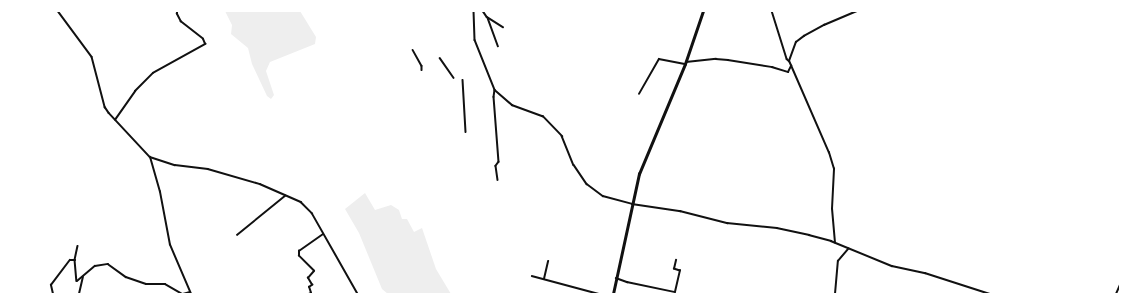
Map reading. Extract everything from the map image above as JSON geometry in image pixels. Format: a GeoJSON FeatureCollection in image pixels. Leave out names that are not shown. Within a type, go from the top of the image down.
{"type":"FeatureCollection","features":[{"type":"Feature","properties":{"kind":"main road"},"geometry":{"type":"LineString","coordinates":[[613,294],[639,174],[686,63],[703,11]]}},
{"type":"Feature","properties":{"kind":"street"},"geometry":{"type":"LineString","coordinates":[[58,11],[92,58],[106,107],[115,120],[150,157],[160,192],[170,245],[191,293],[182,294],[165,284],[146,284],[126,277],[108,264],[95,266],[77,281],[75,260],[78,246]]}},
{"type":"Feature","properties":{"kind":"street"},"geometry":{"type":"LineString","coordinates":[[115,120],[135,91],[153,73],[205,44],[203,39],[181,22],[177,11]]}},
{"type":"Feature","properties":{"kind":"street"},"geometry":{"type":"LineString","coordinates":[[474,11],[475,40],[495,90],[512,105],[543,116],[562,136],[574,165],[587,184],[603,196],[632,204],[680,211],[727,223],[777,228],[809,235],[835,243],[892,266],[925,273],[990,294]]}},
{"type":"Feature","properties":{"kind":"street"},"geometry":{"type":"LineString","coordinates":[[483,11],[488,18],[498,46]]}},
{"type":"Feature","properties":{"kind":"street"},"geometry":{"type":"LineString","coordinates":[[772,11],[787,59],[791,65],[829,153],[834,169],[832,209],[835,243]]}},
{"type":"Feature","properties":{"kind":"street"},"geometry":{"type":"LineString","coordinates":[[789,61],[796,42],[804,36],[824,25],[857,11]]}},
{"type":"Feature","properties":{"kind":"street"},"geometry":{"type":"LineString","coordinates":[[488,18],[503,27]]}},
{"type":"Feature","properties":{"kind":"street"},"geometry":{"type":"LineString","coordinates":[[412,50],[422,66],[422,70]]}},
{"type":"Feature","properties":{"kind":"street"},"geometry":{"type":"LineString","coordinates":[[440,58],[454,78]]}},
{"type":"Feature","properties":{"kind":"street"},"geometry":{"type":"LineString","coordinates":[[639,94],[658,60],[661,58],[686,63],[716,59],[730,60],[775,68],[788,72],[791,65]]}},
{"type":"Feature","properties":{"kind":"street"},"geometry":{"type":"LineString","coordinates":[[464,80],[466,132]]}},
{"type":"Feature","properties":{"kind":"street"},"geometry":{"type":"LineString","coordinates":[[495,90],[494,97],[499,162],[496,166],[498,180]]}},
{"type":"Feature","properties":{"kind":"street"},"geometry":{"type":"LineString","coordinates":[[150,157],[175,165],[212,170],[260,184],[301,202],[308,208],[358,294]]}},
{"type":"Feature","properties":{"kind":"street"},"geometry":{"type":"LineString","coordinates":[[237,235],[286,195]]}},
{"type":"Feature","properties":{"kind":"street"},"geometry":{"type":"LineString","coordinates":[[309,294],[311,293],[309,287],[312,285],[308,278],[314,271],[299,256],[298,251],[323,234]]}},
{"type":"Feature","properties":{"kind":"street"},"geometry":{"type":"LineString","coordinates":[[835,294],[838,261],[848,249]]}},
{"type":"Feature","properties":{"kind":"street"},"geometry":{"type":"LineString","coordinates":[[53,294],[51,285],[70,260],[75,260]]}},
{"type":"Feature","properties":{"kind":"street"},"geometry":{"type":"LineString","coordinates":[[616,278],[627,282],[675,292],[680,271],[674,270],[676,260]]}},
{"type":"Feature","properties":{"kind":"street"},"geometry":{"type":"LineString","coordinates":[[544,279],[548,261]]}},
{"type":"Feature","properties":{"kind":"street"},"geometry":{"type":"LineString","coordinates":[[532,276],[599,294]]}},
{"type":"Feature","properties":{"kind":"street"},"geometry":{"type":"LineString","coordinates":[[79,294],[83,277]]}},
{"type":"Feature","properties":{"kind":"street"},"geometry":{"type":"LineString","coordinates":[[1116,294],[1120,285]]}},
{"type":"Feature","properties":{"kind":"shaded area"},"geometry":{"type":"Polygon","coordinates":[[[225,11],[300,11],[316,37],[315,44],[270,62],[266,71],[274,95],[271,99],[267,96],[252,64],[248,48],[231,34],[232,25],[225,11]]]}},
{"type":"Feature","properties":{"kind":"shaded area"},"geometry":{"type":"Polygon","coordinates":[[[365,193],[375,210],[391,205],[399,210],[402,219],[407,219],[414,232],[422,228],[436,269],[451,294],[388,294],[382,289],[359,233],[345,209],[365,193]]]}}]}
